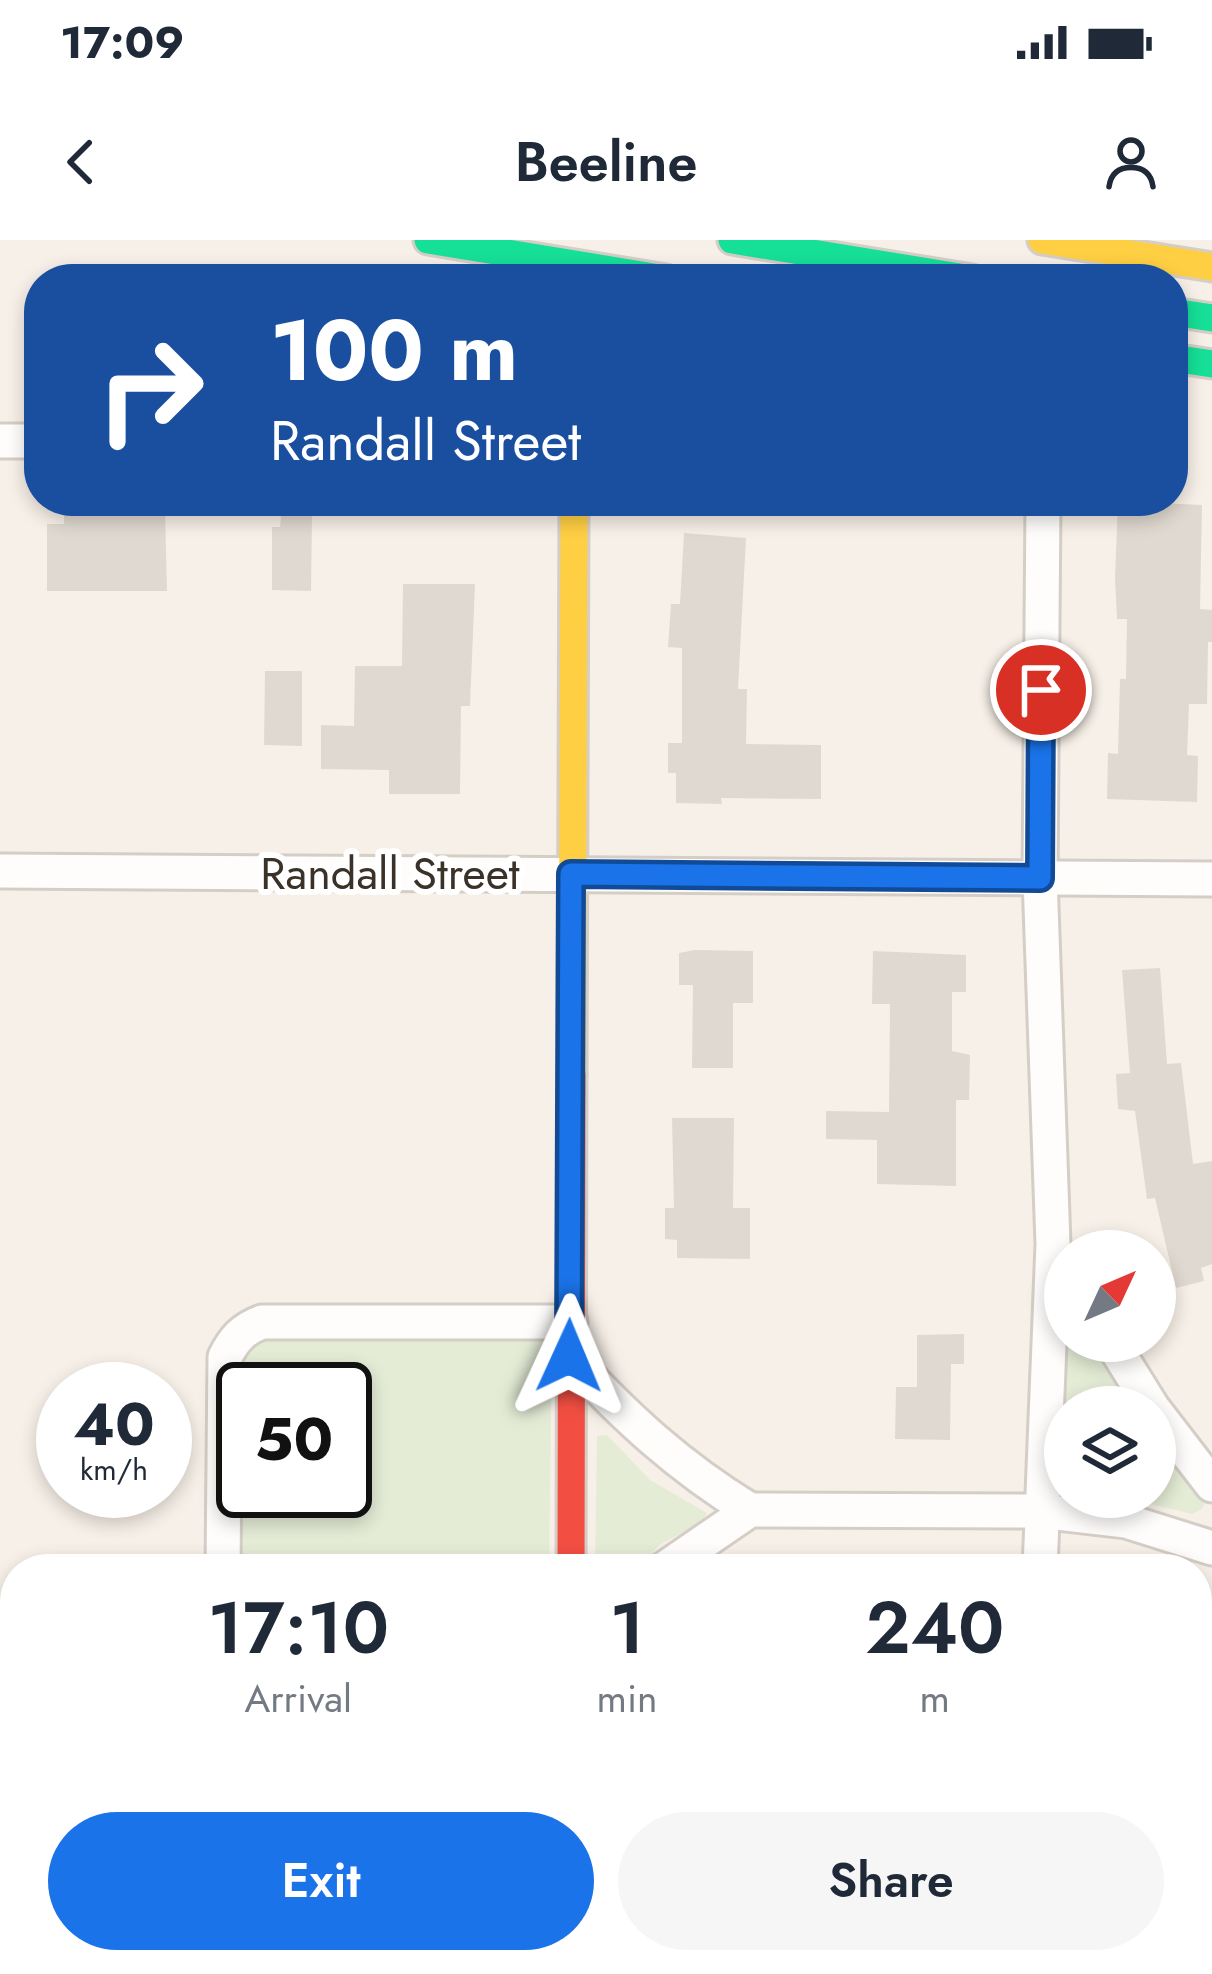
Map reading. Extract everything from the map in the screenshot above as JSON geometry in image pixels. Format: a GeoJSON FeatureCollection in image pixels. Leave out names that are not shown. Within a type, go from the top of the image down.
{"type":"FeatureCollection","features":[{"type":"Feature","properties":{"kind":"main road"},"geometry":{"type":"LineString","coordinates":[[428,240],[551,260],[597,262]]}},
{"type":"Feature","properties":{"kind":"main road"},"geometry":{"type":"LineString","coordinates":[[732,240],[880,264]]}},
{"type":"Feature","properties":{"kind":"main road"},"geometry":{"type":"LineString","coordinates":[[1042,240],[1212,267]]}},
{"type":"Feature","properties":{"kind":"main road"},"geometry":{"type":"LineString","coordinates":[[571,1554],[574,516]]}},
{"type":"Feature","properties":{"kind":"street"},"geometry":{"type":"LineString","coordinates":[[1043,516],[1040,878],[1058,1230]]}},
{"type":"Feature","properties":{"kind":"street","name":"Randall Street"},"geometry":{"type":"LineString","coordinates":[[0,871],[1212,879]]}},
{"type":"Feature","properties":{"kind":"street"},"geometry":{"type":"LineString","coordinates":[[223,1554],[225,1358],[232,1341],[262,1322],[570,1339],[625,1418],[690,1474],[749,1510],[1040,1511],[1126,1521],[1212,1548]]}},
{"type":"Feature","properties":{"kind":"street"},"geometry":{"type":"LineString","coordinates":[[1040,1554],[1051,1362]]}},
{"type":"Feature","properties":{"kind":"street"},"geometry":{"type":"LineString","coordinates":[[1176,1438],[1212,1485]]}},
{"type":"Feature","properties":{"kind":"street"},"geometry":{"type":"LineString","coordinates":[[686,1554],[749,1510]]}},
{"type":"Feature","properties":{"kind":"green space"},"geometry":{"type":"Polygon","coordinates":[[[552,1339],[549,1554],[241,1554],[242,1518],[372,1518],[372,1362],[245,1362],[245,1340],[552,1339]]]}},
{"type":"Feature","properties":{"kind":"green space"},"geometry":{"type":"Polygon","coordinates":[[[1064,1362],[1106,1362],[1121,1386],[1063,1386],[1064,1362]]]}},
{"type":"Feature","properties":{"kind":"green space"},"geometry":{"type":"Polygon","coordinates":[[[607,1435],[650,1480],[707,1513],[702,1522],[651,1554],[595,1554],[597,1436],[607,1435]]]}},
{"type":"Feature","properties":{"kind":"green space"},"geometry":{"type":"Polygon","coordinates":[[[1176,1463],[1206,1499],[1202,1509],[1192,1514],[1176,1510],[1176,1463]]]}},
{"type":"Feature","properties":{"kind":"building"},"geometry":{"type":"Polygon","coordinates":[[[1188,504],[1202,505],[1200,609],[1212,610],[1212,642],[1208,642],[1207,704],[1189,704],[1187,755],[1198,756],[1197,802],[1107,799],[1108,753],[1118,754],[1120,679],[1126,679],[1127,619],[1117,619],[1117,516],[1188,516],[1188,504]]]}},
{"type":"Feature","properties":{"kind":"building"},"geometry":{"type":"Polygon","coordinates":[[[64,516],[165,516],[167,591],[47,591],[47,524],[64,524],[64,516]]]}},
{"type":"Feature","properties":{"kind":"building"},"geometry":{"type":"Polygon","coordinates":[[[281,516],[312,516],[311,591],[272,590],[272,527],[280,527],[281,516]]]}},
{"type":"Feature","properties":{"kind":"building"},"geometry":{"type":"Polygon","coordinates":[[[684,533],[746,538],[738,689],[747,689],[746,744],[821,745],[821,799],[721,798],[722,804],[676,803],[676,773],[668,773],[668,743],[682,743],[682,648],[668,647],[671,604],[680,604],[684,533]]]}},
{"type":"Feature","properties":{"kind":"building"},"geometry":{"type":"Polygon","coordinates":[[[403,584],[475,584],[470,706],[461,706],[460,794],[389,794],[389,770],[321,769],[321,725],[354,726],[355,666],[402,666],[403,584]]]}},
{"type":"Feature","properties":{"kind":"building"},"geometry":{"type":"Polygon","coordinates":[[[265,671],[302,671],[302,746],[264,745],[265,671]]]}},
{"type":"Feature","properties":{"kind":"building"},"geometry":{"type":"Polygon","coordinates":[[[753,951],[753,1003],[733,1003],[733,1068],[692,1068],[693,985],[679,985],[679,953],[753,951]]]}},
{"type":"Feature","properties":{"kind":"building"},"geometry":{"type":"Polygon","coordinates":[[[873,951],[966,955],[966,992],[952,992],[952,1051],[970,1055],[969,1100],[956,1100],[956,1186],[877,1184],[877,1140],[826,1139],[826,1111],[889,1112],[890,1004],[872,1004],[873,951]]]}},
{"type":"Feature","properties":{"kind":"building"},"geometry":{"type":"Polygon","coordinates":[[[1160,968],[1167,1064],[1181,1063],[1193,1164],[1212,1161],[1212,1264],[1201,1268],[1204,1281],[1176,1288],[1176,1230],[1162,1230],[1155,1198],[1147,1199],[1135,1111],[1118,1109],[1116,1074],[1130,1073],[1122,970],[1160,968]]]}},
{"type":"Feature","properties":{"kind":"building"},"geometry":{"type":"Polygon","coordinates":[[[672,1118],[734,1118],[733,1208],[750,1208],[750,1259],[677,1258],[677,1240],[665,1239],[665,1208],[674,1208],[672,1118]]]}},
{"type":"Feature","properties":{"kind":"building"},"geometry":{"type":"Polygon","coordinates":[[[964,1334],[964,1364],[951,1364],[950,1440],[895,1439],[896,1387],[917,1387],[917,1335],[964,1334]]]}},
{"type":"Feature","properties":{"kind":"traffic: fast"},"geometry":{"type":"LineString","coordinates":[[428,240],[574,264]]}},
{"type":"Feature","properties":{"kind":"traffic: fast"},"geometry":{"type":"LineString","coordinates":[[732,240],[880,264]]}},
{"type":"Feature","properties":{"kind":"traffic: fast"},"geometry":{"type":"LineString","coordinates":[[1188,314],[1212,318]]}},
{"type":"Feature","properties":{"kind":"traffic: fast"},"geometry":{"type":"LineString","coordinates":[[1188,360],[1212,364]]}},
{"type":"Feature","properties":{"kind":"traffic: slow"},"geometry":{"type":"LineString","coordinates":[[1042,240],[1212,267]]}},
{"type":"Feature","properties":{"kind":"traffic: slow"},"geometry":{"type":"LineString","coordinates":[[572,1075],[574,516]]}},
{"type":"Feature","properties":{"kind":"traffic: jam"},"geometry":{"type":"LineString","coordinates":[[571,1554],[572,1075]]}},
{"type":"Feature","properties":{"kind":"route"},"geometry":{"type":"LineString","coordinates":[[569,1356],[574,1173],[571,874],[1040,878],[1041,690]]}}]}
